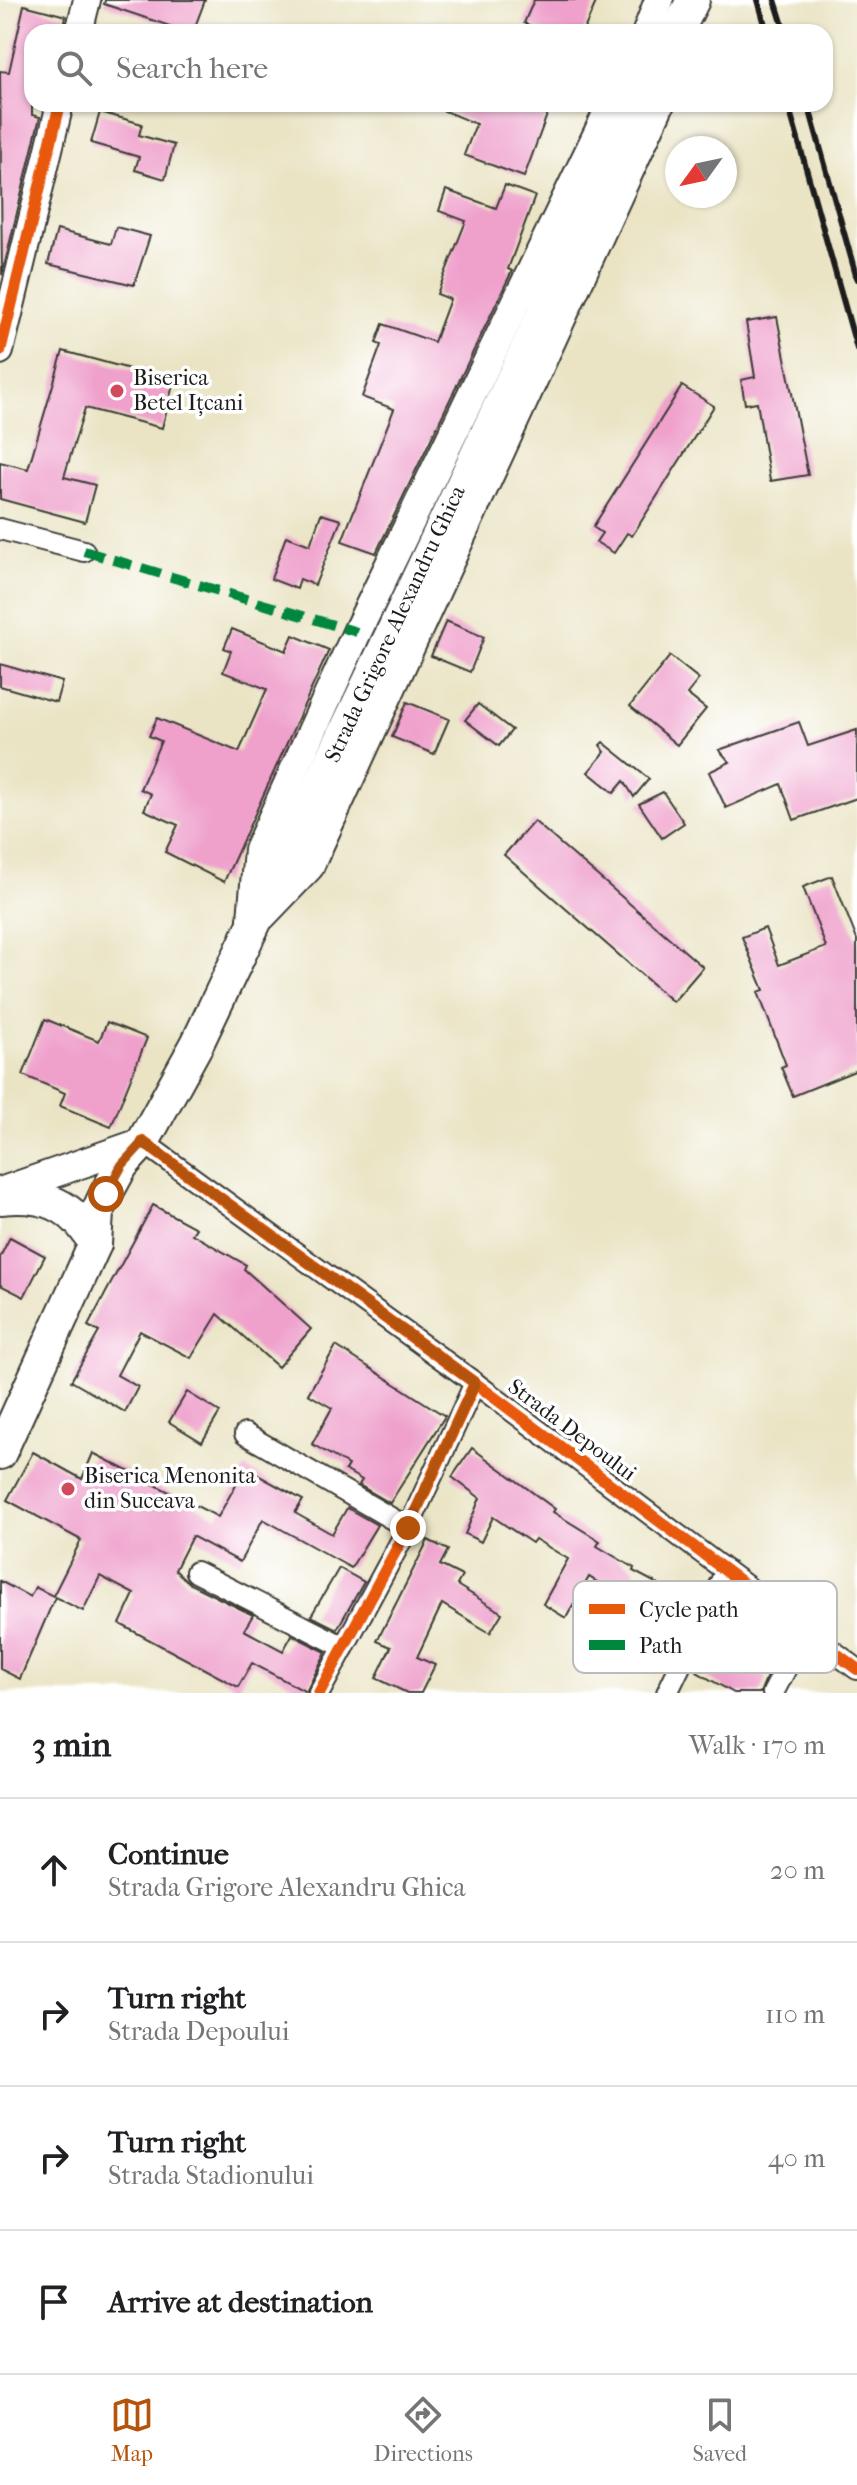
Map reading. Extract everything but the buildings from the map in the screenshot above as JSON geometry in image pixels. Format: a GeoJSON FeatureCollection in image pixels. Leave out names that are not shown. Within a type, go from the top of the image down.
{"type":"FeatureCollection","features":[{"type":"Feature","properties":{"kind":"main road"},"geometry":{"type":"LineString","coordinates":[[650,24],[659,0]]}},
{"type":"Feature","properties":{"kind":"main road"},"geometry":{"type":"LineString","coordinates":[[681,24],[693,0]]}},
{"type":"Feature","properties":{"kind":"main road"},"geometry":{"type":"LineString","coordinates":[[694,24],[701,0]]}},
{"type":"Feature","properties":{"kind":"main road"},"geometry":{"type":"LineString","coordinates":[[252,927],[258,850],[357,632],[608,112]]}},
{"type":"Feature","properties":{"kind":"main road","name":"Strada Grigore Alexandru Ghica"},"geometry":{"type":"LineString","coordinates":[[0,1453],[95,1244],[114,1225],[141,1171],[143,1142],[197,1044],[639,112]]}},
{"type":"Feature","properties":{"kind":"main road"},"geometry":{"type":"LineString","coordinates":[[252,927],[309,867],[656,112]]}},
{"type":"Feature","properties":{"kind":"main road"},"geometry":{"type":"LineString","coordinates":[[0,1195],[143,1142]]}},
{"type":"Feature","properties":{"kind":"main road"},"geometry":{"type":"LineString","coordinates":[[0,1195],[54,1202],[76,1214],[95,1244]]}},
{"type":"Feature","properties":{"kind":"street"},"geometry":{"type":"LineString","coordinates":[[81,24],[87,0]]}},
{"type":"Feature","properties":{"kind":"street"},"geometry":{"type":"LineString","coordinates":[[0,351],[58,112]]}},
{"type":"Feature","properties":{"kind":"street"},"geometry":{"type":"LineString","coordinates":[[0,529],[84,551]]}},
{"type":"Feature","properties":{"kind":"street","name":"Strada Depoului"},"geometry":{"type":"LineString","coordinates":[[143,1142],[475,1383],[740,1581]]}},
{"type":"Feature","properties":{"kind":"street"},"geometry":{"type":"LineString","coordinates":[[319,1693],[408,1528],[475,1383]]}},
{"type":"Feature","properties":{"kind":"street"},"geometry":{"type":"LineString","coordinates":[[245,1434],[408,1528]]}},
{"type":"Feature","properties":{"kind":"street"},"geometry":{"type":"LineString","coordinates":[[721,1581],[726,1571]]}},
{"type":"Feature","properties":{"kind":"street"},"geometry":{"type":"LineString","coordinates":[[196,1572],[344,1647]]}},
{"type":"Feature","properties":{"kind":"street","name":"Strada Depoului"},"geometry":{"type":"LineString","coordinates":[[837,1654],[857,1669]]}},
{"type":"Feature","properties":{"kind":"street"},"geometry":{"type":"LineString","coordinates":[[667,1693],[677,1673]]}},
{"type":"Feature","properties":{"kind":"street"},"geometry":{"type":"LineString","coordinates":[[773,1693],[783,1673]]}},
{"type":"Feature","properties":{"kind":"railway"},"geometry":{"type":"LineString","coordinates":[[758,0],[765,24]]}},
{"type":"Feature","properties":{"kind":"railway"},"geometry":{"type":"LineString","coordinates":[[775,0],[782,24]]}},
{"type":"Feature","properties":{"kind":"railway"},"geometry":{"type":"LineString","coordinates":[[790,112],[857,349]]}},
{"type":"Feature","properties":{"kind":"railway"},"geometry":{"type":"LineString","coordinates":[[810,112],[857,279]]}},
{"type":"Feature","properties":{"kind":"marked path"},"geometry":{"type":"LineString","coordinates":[[84,551],[357,632]]}},
{"type":"Feature","properties":{"kind":"cycle path"},"geometry":{"type":"LineString","coordinates":[[0,351],[58,112]]}},
{"type":"Feature","properties":{"kind":"cycle path"},"geometry":{"type":"LineString","coordinates":[[143,1142],[475,1383],[739,1581]]}},
{"type":"Feature","properties":{"kind":"cycle path"},"geometry":{"type":"LineString","coordinates":[[319,1693],[408,1528],[475,1383]]}},
{"type":"Feature","properties":{"kind":"cycle path"},"geometry":{"type":"LineString","coordinates":[[837,1654],[857,1669]]}},
{"type":"Feature","properties":{"kind":"place","name":"Biserica Betel Iţcani"},"geometry":{"type":"Point","coordinates":[117,391]}},
{"type":"Feature","properties":{"kind":"place","name":"Biserica Menonita din Suceava"},"geometry":{"type":"Point","coordinates":[68,1489]}},
{"type":"Feature","properties":{"kind":"route"},"geometry":{"type":"LineString","coordinates":[[106,1194],[122,1165],[143,1142],[475,1383],[408,1528]]}}]}
